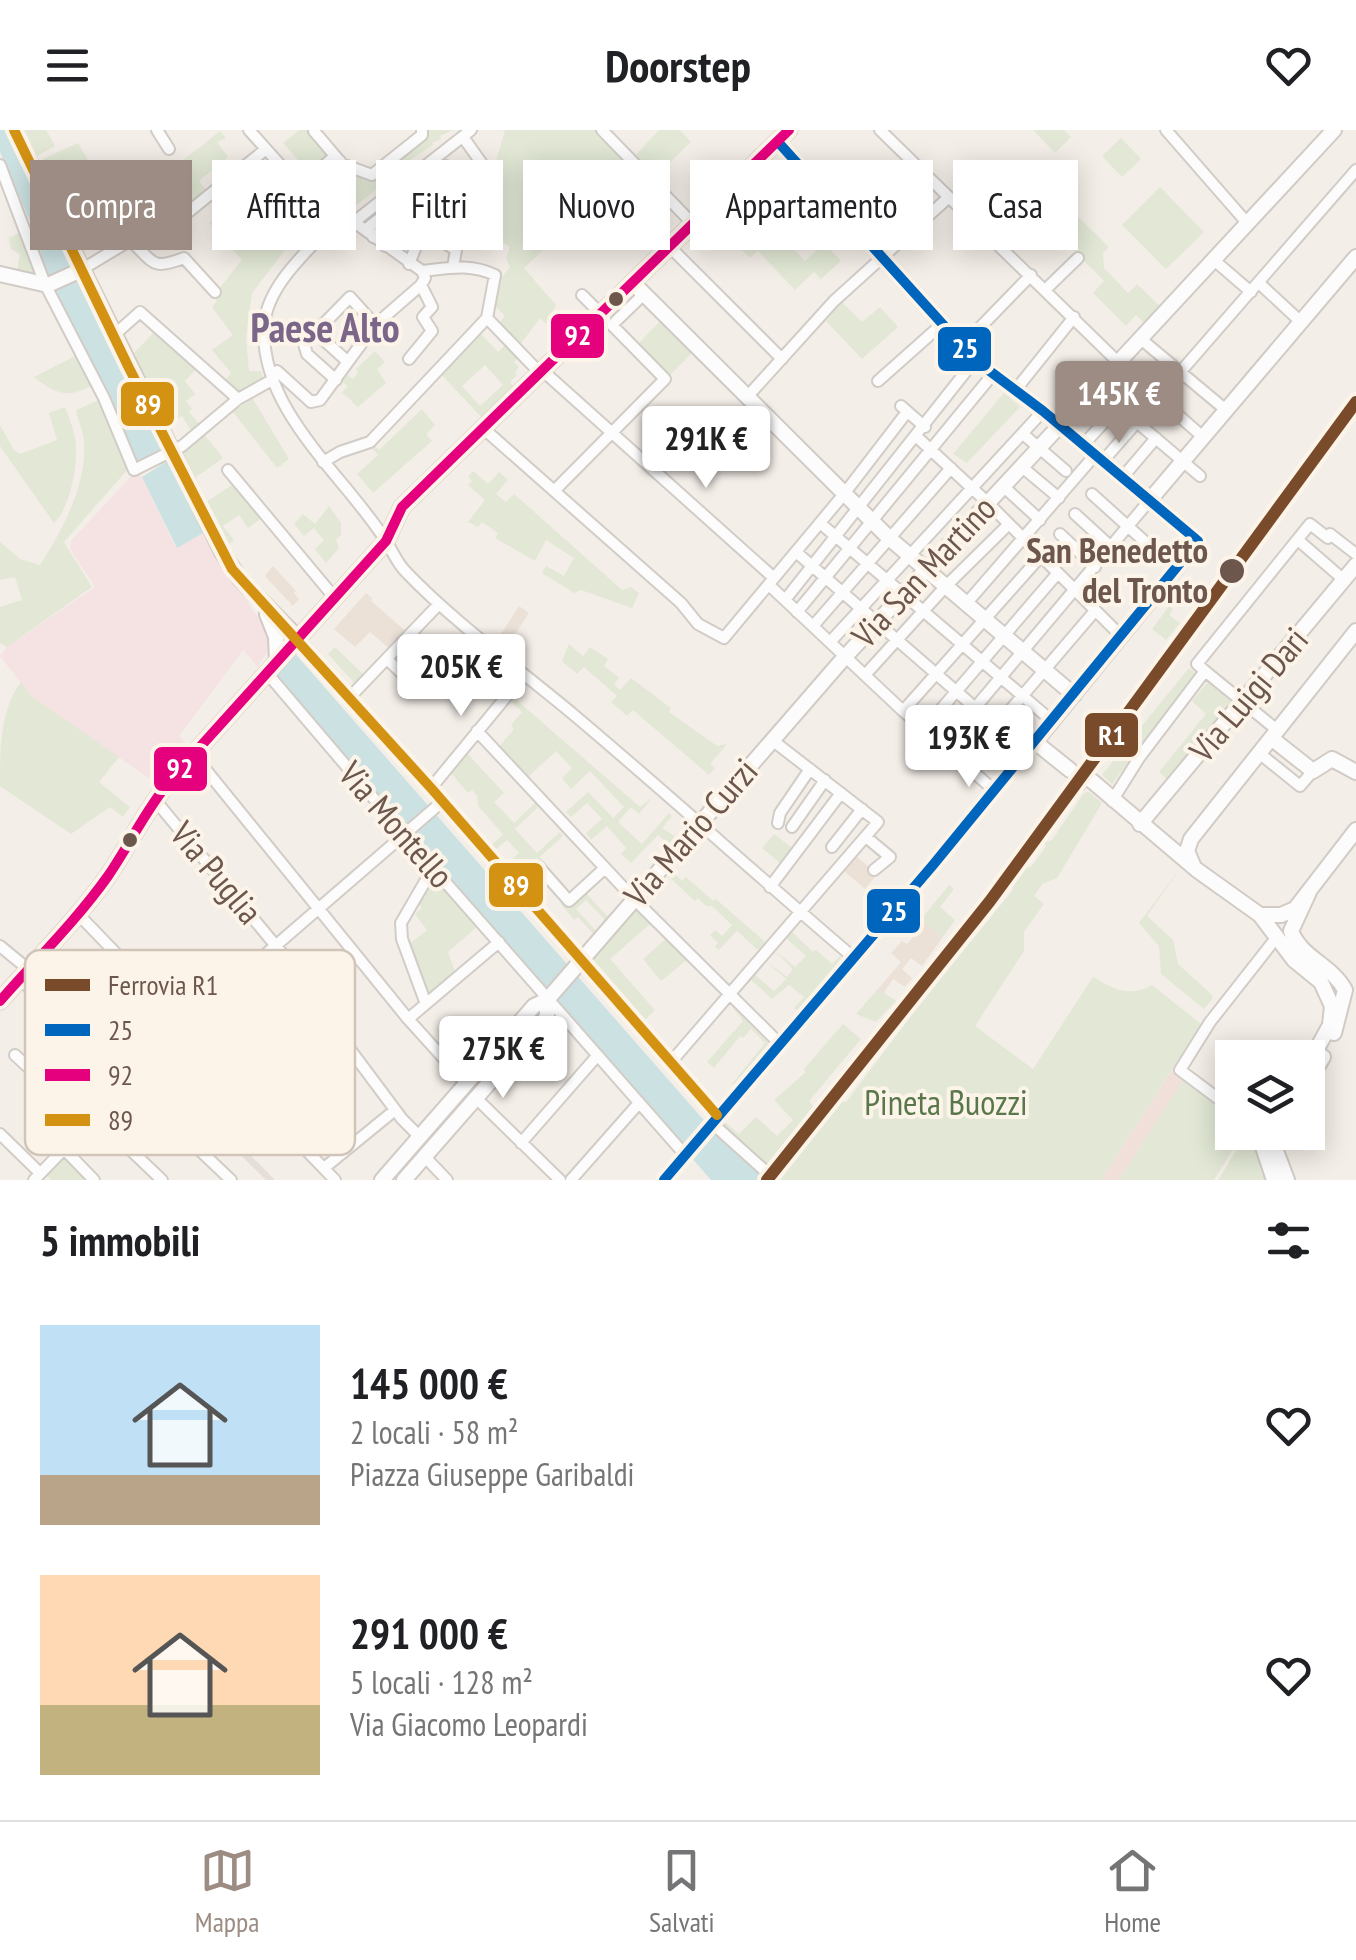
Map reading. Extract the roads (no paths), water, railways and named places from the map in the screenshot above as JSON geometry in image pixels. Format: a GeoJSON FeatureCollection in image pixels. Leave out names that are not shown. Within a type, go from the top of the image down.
{"type":"FeatureCollection","features":[{"type":"Feature","properties":{"kind":"main road"},"geometry":{"type":"LineString","coordinates":[[758,160],[783,136]]}},
{"type":"Feature","properties":{"kind":"main road"},"geometry":{"type":"LineString","coordinates":[[670,245],[690,224]]}},
{"type":"Feature","properties":{"kind":"main road"},"geometry":{"type":"LineString","coordinates":[[46,950],[109,874],[154,800],[334,597],[402,507],[542,372],[607,320],[639,288],[666,250]]}},
{"type":"Feature","properties":{"kind":"main road"},"geometry":{"type":"LineString","coordinates":[[0,1001],[24,974]]}},
{"type":"Feature","properties":{"kind":"street"},"geometry":{"type":"LineString","coordinates":[[14,130],[167,454],[225,558],[432,788],[438,804],[578,965],[671,1062],[715,1119],[763,1169]]}},
{"type":"Feature","properties":{"kind":"street"},"geometry":{"type":"LineString","coordinates":[[157,130],[169,149]]}},
{"type":"Feature","properties":{"kind":"street"},"geometry":{"type":"LineString","coordinates":[[249,130],[276,160]]}},
{"type":"Feature","properties":{"kind":"street"},"geometry":{"type":"LineString","coordinates":[[314,130],[337,158],[372,175],[422,136],[422,130]]}},
{"type":"Feature","properties":{"kind":"street"},"geometry":{"type":"LineString","coordinates":[[602,130],[690,220]]}},
{"type":"Feature","properties":{"kind":"street"},"geometry":{"type":"LineString","coordinates":[[880,130],[1120,364],[1204,437]]}},
{"type":"Feature","properties":{"kind":"street"},"geometry":{"type":"LineString","coordinates":[[1166,130],[1248,224]]}},
{"type":"Feature","properties":{"kind":"street","name":"Via San Martino"},"geometry":{"type":"LineString","coordinates":[[802,706],[902,594],[1215,262],[1327,132]]}},
{"type":"Feature","properties":{"kind":"street"},"geometry":{"type":"LineString","coordinates":[[448,160],[467,134],[481,160]]}},
{"type":"Feature","properties":{"kind":"street"},"geometry":{"type":"LineString","coordinates":[[664,1180],[994,790],[1036,748],[1052,721],[1198,541],[975,360],[882,257],[783,136]]}},
{"type":"Feature","properties":{"kind":"street"},"geometry":{"type":"LineString","coordinates":[[192,209],[266,149]]}},
{"type":"Feature","properties":{"kind":"street"},"geometry":{"type":"LineString","coordinates":[[0,165],[46,284],[137,468],[167,454],[238,399],[272,380],[277,371],[311,402],[320,400],[375,325],[421,284],[422,271]]}},
{"type":"Feature","properties":{"kind":"street"},"geometry":{"type":"LineString","coordinates":[[1094,454],[1138,422],[1356,170]]}},
{"type":"Feature","properties":{"kind":"street"},"geometry":{"type":"LineString","coordinates":[[747,397],[834,301],[949,197]]}},
{"type":"Feature","properties":{"kind":"street"},"geometry":{"type":"LineString","coordinates":[[356,224],[376,239]]}},
{"type":"Feature","properties":{"kind":"street"},"geometry":{"type":"LineString","coordinates":[[369,234],[376,229]]}},
{"type":"Feature","properties":{"kind":"street"},"geometry":{"type":"LineString","coordinates":[[670,247],[782,359]]}},
{"type":"Feature","properties":{"kind":"street"},"geometry":{"type":"LineString","coordinates":[[0,274],[46,284],[115,250]]}},
{"type":"Feature","properties":{"kind":"street"},"geometry":{"type":"LineString","coordinates":[[142,250],[166,267],[184,258],[215,292]]}},
{"type":"Feature","properties":{"kind":"street"},"geometry":{"type":"LineString","coordinates":[[308,250],[266,303],[263,333],[272,380],[323,462],[381,534],[396,560],[439,604],[854,958]]}},
{"type":"Feature","properties":{"kind":"street"},"geometry":{"type":"LineString","coordinates":[[323,462],[370,442],[487,318],[495,275],[480,268],[422,271],[390,250]]}},
{"type":"Feature","properties":{"kind":"street"},"geometry":{"type":"LineString","coordinates":[[409,264],[413,250]]}},
{"type":"Feature","properties":{"kind":"street"},"geometry":{"type":"LineString","coordinates":[[453,267],[456,250]]}},
{"type":"Feature","properties":{"kind":"street"},"geometry":{"type":"LineString","coordinates":[[942,746],[1356,257]]}},
{"type":"Feature","properties":{"kind":"street"},"geometry":{"type":"LineString","coordinates":[[1045,290],[1078,258]]}},
{"type":"Feature","properties":{"kind":"street"},"geometry":{"type":"LineString","coordinates":[[1215,262],[1301,322]]}},
{"type":"Feature","properties":{"kind":"street"},"geometry":{"type":"LineString","coordinates":[[962,346],[1030,275]]}},
{"type":"Feature","properties":{"kind":"street"},"geometry":{"type":"LineString","coordinates":[[409,359],[432,331],[423,317],[432,306],[421,284]]}},
{"type":"Feature","properties":{"kind":"street"},"geometry":{"type":"LineString","coordinates":[[639,288],[889,538],[1074,695]]}},
{"type":"Feature","properties":{"kind":"street"},"geometry":{"type":"LineString","coordinates":[[556,490],[665,380],[582,295]]}},
{"type":"Feature","properties":{"kind":"street"},"geometry":{"type":"LineString","coordinates":[[336,380],[307,354],[304,344],[350,297],[375,325]]}},
{"type":"Feature","properties":{"kind":"street"},"geometry":{"type":"LineString","coordinates":[[113,336],[140,312],[238,399]]}},
{"type":"Feature","properties":{"kind":"street"},"geometry":{"type":"LineString","coordinates":[[1014,392],[1074,317]]}},
{"type":"Feature","properties":{"kind":"street"},"geometry":{"type":"LineString","coordinates":[[487,318],[771,582],[785,600],[903,711],[994,790]]}},
{"type":"Feature","properties":{"kind":"street"},"geometry":{"type":"LineString","coordinates":[[878,381],[942,325]]}},
{"type":"Feature","properties":{"kind":"street"},"geometry":{"type":"LineString","coordinates":[[316,332],[347,361]]}},
{"type":"Feature","properties":{"kind":"street"},"geometry":{"type":"LineString","coordinates":[[1142,340],[1226,410]]}},
{"type":"Feature","properties":{"kind":"street"},"geometry":{"type":"LineString","coordinates":[[785,600],[975,360]]}},
{"type":"Feature","properties":{"kind":"street"},"geometry":{"type":"LineString","coordinates":[[798,612],[993,374]]}},
{"type":"Feature","properties":{"kind":"street"},"geometry":{"type":"LineString","coordinates":[[1098,388],[1200,476]]}},
{"type":"Feature","properties":{"kind":"street"},"geometry":{"type":"LineString","coordinates":[[966,604],[1025,540],[1094,454],[1119,406]]}},
{"type":"Feature","properties":{"kind":"street"},"geometry":{"type":"LineString","coordinates":[[484,428],[682,603],[698,624],[724,638],[844,494],[904,409],[925,427]]}},
{"type":"Feature","properties":{"kind":"street"},"geometry":{"type":"LineString","coordinates":[[830,642],[1043,412]]}},
{"type":"Feature","properties":{"kind":"street"},"geometry":{"type":"LineString","coordinates":[[1024,434],[1066,471]]}},
{"type":"Feature","properties":{"kind":"street"},"geometry":{"type":"LineString","coordinates":[[917,437],[1121,636]]}},
{"type":"Feature","properties":{"kind":"street"},"geometry":{"type":"LineString","coordinates":[[1122,478],[1156,438]]}},
{"type":"Feature","properties":{"kind":"street"},"geometry":{"type":"LineString","coordinates":[[1022,466],[1059,498]]}},
{"type":"Feature","properties":{"kind":"street"},"geometry":{"type":"LineString","coordinates":[[812,626],[951,468]]}},
{"type":"Feature","properties":{"kind":"street"},"geometry":{"type":"LineString","coordinates":[[228,470],[334,597]]}},
{"type":"Feature","properties":{"kind":"street"},"geometry":{"type":"LineString","coordinates":[[1004,486],[1040,520]]}},
{"type":"Feature","properties":{"kind":"street"},"geometry":{"type":"LineString","coordinates":[[1092,494],[1152,548]]}},
{"type":"Feature","properties":{"kind":"street"},"geometry":{"type":"LineString","coordinates":[[1075,514],[1110,546]]}},
{"type":"Feature","properties":{"kind":"street"},"geometry":{"type":"LineString","coordinates":[[820,523],[1052,721]]}},
{"type":"Feature","properties":{"kind":"street"},"geometry":{"type":"LineString","coordinates":[[865,675],[1009,524]]}},
{"type":"Feature","properties":{"kind":"street"},"geometry":{"type":"LineString","coordinates":[[1313,771],[1243,702],[1197,664],[1310,524],[1356,554]]}},
{"type":"Feature","properties":{"kind":"street"},"geometry":{"type":"LineString","coordinates":[[1060,534],[1095,567]]}},
{"type":"Feature","properties":{"kind":"street"},"geometry":{"type":"LineString","coordinates":[[1298,540],[1344,580]]}},
{"type":"Feature","properties":{"kind":"street"},"geometry":{"type":"LineString","coordinates":[[796,552],[997,727],[1072,768]]}},
{"type":"Feature","properties":{"kind":"street"},"geometry":{"type":"LineString","coordinates":[[903,711],[1040,556]]}},
{"type":"Feature","properties":{"kind":"street","name":"Via Luigi Dari"},"geometry":{"type":"LineString","coordinates":[[1140,824],[1356,565]]}},
{"type":"Feature","properties":{"kind":"street"},"geometry":{"type":"LineString","coordinates":[[924,729],[1057,574]]}},
{"type":"Feature","properties":{"kind":"street"},"geometry":{"type":"LineString","coordinates":[[259,600],[275,633],[272,667]]}},
{"type":"Feature","properties":{"kind":"street"},"geometry":{"type":"LineString","coordinates":[[350,697],[439,604]]}},
{"type":"Feature","properties":{"kind":"street"},"geometry":{"type":"LineString","coordinates":[[964,764],[1094,612]]}},
{"type":"Feature","properties":{"kind":"street"},"geometry":{"type":"LineString","coordinates":[[1197,870],[1188,857],[1191,839],[1356,631]]}},
{"type":"Feature","properties":{"kind":"street"},"geometry":{"type":"LineString","coordinates":[[387,659],[419,690]]}},
{"type":"Feature","properties":{"kind":"street","name":"Via Montello"},"geometry":{"type":"LineString","coordinates":[[272,667],[432,868],[686,1156]]}},
{"type":"Feature","properties":{"kind":"street"},"geometry":{"type":"LineString","coordinates":[[1112,802],[1139,758],[1204,671]]}},
{"type":"Feature","properties":{"kind":"street"},"geometry":{"type":"LineString","coordinates":[[432,788],[524,675]]}},
{"type":"Feature","properties":{"kind":"street","name":"Via Mario Curzi"},"geometry":{"type":"LineString","coordinates":[[548,998],[802,706]]}},
{"type":"Feature","properties":{"kind":"street"},"geometry":{"type":"LineString","coordinates":[[478,730],[635,900],[780,1044]]}},
{"type":"Feature","properties":{"kind":"street"},"geometry":{"type":"LineString","coordinates":[[671,1062],[878,822],[772,740]]}},
{"type":"Feature","properties":{"kind":"street"},"geometry":{"type":"LineString","coordinates":[[1259,753],[1300,786],[1313,771],[1332,759],[1356,772]]}},
{"type":"Feature","properties":{"kind":"street"},"geometry":{"type":"LineString","coordinates":[[192,754],[353,950]]}},
{"type":"Feature","properties":{"kind":"street"},"geometry":{"type":"LineString","coordinates":[[778,823],[780,813],[810,769]]}},
{"type":"Feature","properties":{"kind":"street"},"geometry":{"type":"LineString","coordinates":[[792,827],[824,780]]}},
{"type":"Feature","properties":{"kind":"street"},"geometry":{"type":"LineString","coordinates":[[1090,784],[1105,800],[1260,914],[1294,960],[1321,982],[1332,1006],[1330,1025],[1322,1040]]}},
{"type":"Feature","properties":{"kind":"street"},"geometry":{"type":"LineString","coordinates":[[770,887],[841,793]]}},
{"type":"Feature","properties":{"kind":"street","name":"Via Puglia"},"geometry":{"type":"LineString","coordinates":[[154,800],[281,950]]}},
{"type":"Feature","properties":{"kind":"street"},"geometry":{"type":"LineString","coordinates":[[269,950],[438,804]]}},
{"type":"Feature","properties":{"kind":"street"},"geometry":{"type":"LineString","coordinates":[[832,847],[862,809]]}},
{"type":"Feature","properties":{"kind":"street"},"geometry":{"type":"LineString","coordinates":[[1260,914],[1295,909],[1356,830]]}},
{"type":"Feature","properties":{"kind":"street"},"geometry":{"type":"LineString","coordinates":[[866,837],[890,856],[874,870]]}},
{"type":"Feature","properties":{"kind":"street"},"geometry":{"type":"LineString","coordinates":[[1168,846],[1191,839]]}},
{"type":"Feature","properties":{"kind":"street"},"geometry":{"type":"LineString","coordinates":[[426,1004],[402,939],[401,923],[432,868]]}},
{"type":"Feature","properties":{"kind":"street"},"geometry":{"type":"LineString","coordinates":[[539,868],[569,901],[605,868]]}},
{"type":"Feature","properties":{"kind":"street"},"geometry":{"type":"LineString","coordinates":[[1297,946],[1292,925],[1309,892]]}},
{"type":"Feature","properties":{"kind":"street"},"geometry":{"type":"LineString","coordinates":[[78,914],[113,950]]}},
{"type":"Feature","properties":{"kind":"street"},"geometry":{"type":"LineString","coordinates":[[1276,938],[1297,946],[1334,974],[1345,990],[1340,1017],[1325,1053]]}},
{"type":"Feature","properties":{"kind":"street"},"geometry":{"type":"LineString","coordinates":[[1215,1096],[1180,1070],[1210,1022],[1276,938]]}},
{"type":"Feature","properties":{"kind":"street"},"geometry":{"type":"LineString","coordinates":[[408,1019],[499,942]]}},
{"type":"Feature","properties":{"kind":"street"},"geometry":{"type":"LineString","coordinates":[[0,946],[24,974]]}},
{"type":"Feature","properties":{"kind":"street"},"geometry":{"type":"LineString","coordinates":[[355,953],[466,1084]]}},
{"type":"Feature","properties":{"kind":"street"},"geometry":{"type":"LineString","coordinates":[[382,1180],[534,1006],[548,998]]}},
{"type":"Feature","properties":{"kind":"street"},"geometry":{"type":"LineString","coordinates":[[404,1180],[547,1016],[548,998]]}},
{"type":"Feature","properties":{"kind":"street"},"geometry":{"type":"LineString","coordinates":[[15,1055],[25,1063]]}},
{"type":"Feature","properties":{"kind":"street","name":"Via Puglia"},"geometry":{"type":"LineString","coordinates":[[355,1056],[420,1136]]}},
{"type":"Feature","properties":{"kind":"street"},"geometry":{"type":"LineString","coordinates":[[521,1143],[598,1056]]}},
{"type":"Feature","properties":{"kind":"street"},"geometry":{"type":"LineString","coordinates":[[476,1098],[560,1180]]}},
{"type":"Feature","properties":{"kind":"street"},"geometry":{"type":"LineString","coordinates":[[571,1180],[639,1103]]}},
{"type":"Feature","properties":{"kind":"street"},"geometry":{"type":"LineString","coordinates":[[355,1143],[395,1110]]}},
{"type":"Feature","properties":{"kind":"street"},"geometry":{"type":"LineString","coordinates":[[0,1134],[37,1177],[58,1155]]}},
{"type":"Feature","properties":{"kind":"street"},"geometry":{"type":"LineString","coordinates":[[1264,1150],[1274,1180]]}},
{"type":"Feature","properties":{"kind":"street"},"geometry":{"type":"LineString","coordinates":[[1276,1150],[1287,1180]]}},
{"type":"Feature","properties":{"kind":"street"},"geometry":{"type":"LineString","coordinates":[[70,1155],[94,1180]]}},
{"type":"Feature","properties":{"kind":"street"},"geometry":{"type":"LineString","coordinates":[[133,1155],[162,1180]]}},
{"type":"Feature","properties":{"kind":"street"},"geometry":{"type":"LineString","coordinates":[[205,1155],[231,1180]]}},
{"type":"Feature","properties":{"kind":"street"},"geometry":{"type":"LineString","coordinates":[[311,1155],[335,1180]]}},
{"type":"Feature","properties":{"kind":"street"},"geometry":{"type":"LineString","coordinates":[[324,1168],[340,1155]]}},
{"type":"Feature","properties":{"kind":"street"},"geometry":{"type":"LineString","coordinates":[[425,1157],[446,1180]]}},
{"type":"Feature","properties":{"kind":"tunnel"},"geometry":{"type":"LineString","coordinates":[[1070,770],[1088,786]]}},
{"type":"Feature","properties":{"kind":"rail line","name":"R1"},"geometry":{"type":"LineString","coordinates":[[767,1180],[990,901],[1356,402]]}},
{"type":"Feature","properties":{"kind":"place","name":"San Benedetto del Tronto"},"geometry":{"type":"Point","coordinates":[1232,571]}},
{"type":"Feature","properties":{"kind":"district","name":"Paese Alto"},"geometry":{"type":"Point","coordinates":[325,328]}},
{"type":"Feature","properties":{"kind":"park label","name":"Pineta Buozzi"},"geometry":{"type":"Point","coordinates":[946,1103]}}]}
